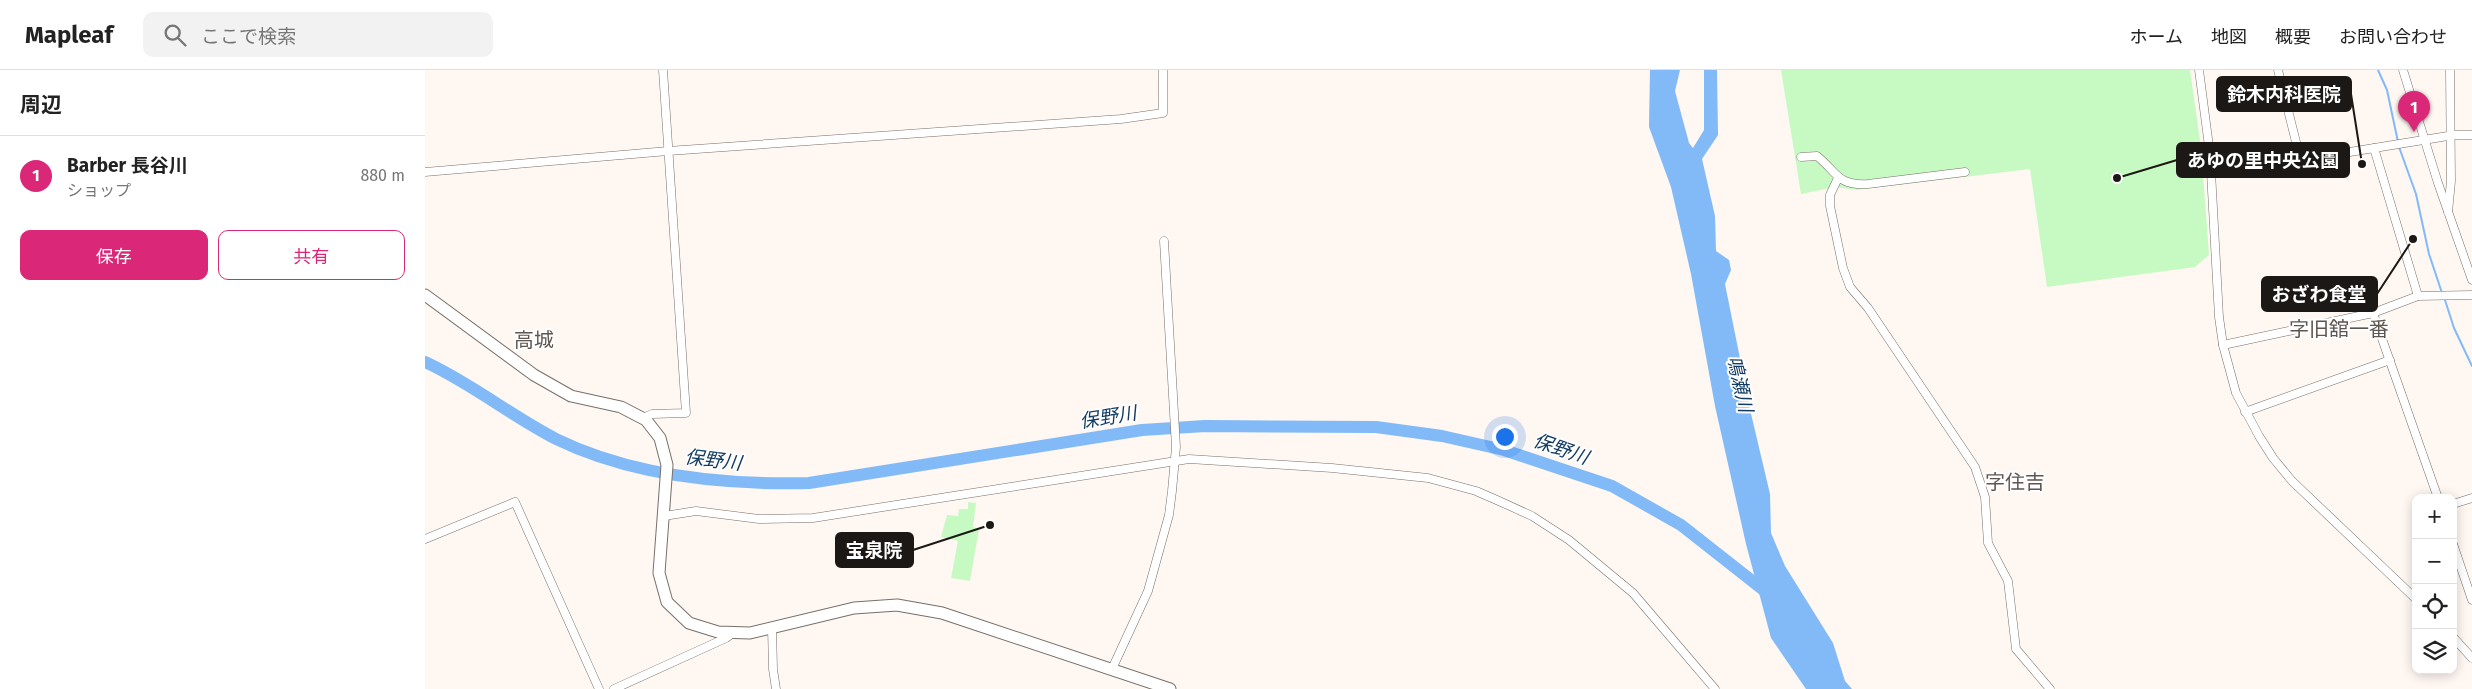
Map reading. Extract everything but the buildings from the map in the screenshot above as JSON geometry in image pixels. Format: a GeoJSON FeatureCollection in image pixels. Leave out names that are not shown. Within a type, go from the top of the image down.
{"type":"FeatureCollection","features":[{"type":"Feature","properties":{"kind":"street"},"geometry":{"type":"LineString","coordinates":[[643,418],[652,414],[686,413],[663,70]]}},
{"type":"Feature","properties":{"kind":"street"},"geometry":{"type":"LineString","coordinates":[[425,172],[668,151],[1121,119],[1163,113],[1163,70]]}},
{"type":"Feature","properties":{"kind":"street"},"geometry":{"type":"LineString","coordinates":[[2199,70],[2210,154],[2217,302],[2223,345],[2236,393],[2245,412],[2273,458],[2292,481],[2412,595]]}},
{"type":"Feature","properties":{"kind":"street"},"geometry":{"type":"LineString","coordinates":[[2278,70],[2300,158],[2313,158],[2449,136],[2472,135]]}},
{"type":"Feature","properties":{"kind":"street"},"geometry":{"type":"LineString","coordinates":[[2403,70],[2424,140],[2472,280]]}},
{"type":"Feature","properties":{"kind":"street"},"geometry":{"type":"LineString","coordinates":[[2448,212],[2451,181],[2449,70]]}},
{"type":"Feature","properties":{"kind":"street"},"geometry":{"type":"LineString","coordinates":[[2374,148],[2418,296]]}},
{"type":"Feature","properties":{"kind":"street"},"geometry":{"type":"LineString","coordinates":[[1801,157],[1817,156],[1838,178],[1846,182],[1862,184],[1965,172]]}},
{"type":"Feature","properties":{"kind":"street"},"geometry":{"type":"LineString","coordinates":[[1838,178],[1830,195],[1830,206],[1846,277],[1975,467],[1985,497],[1988,543],[2008,581],[2016,649],[2050,689]]}},
{"type":"Feature","properties":{"kind":"street"},"geometry":{"type":"LineString","coordinates":[[1112,669],[1148,591],[1169,515],[1176,447],[1164,241]]}},
{"type":"Feature","properties":{"kind":"street"},"geometry":{"type":"LineString","coordinates":[[425,295],[534,375],[571,396],[621,407],[643,418],[660,438],[667,465],[659,573],[667,602],[689,623],[718,632],[750,634],[854,608],[897,605],[942,612],[1170,689]]}},
{"type":"Feature","properties":{"kind":"street"},"geometry":{"type":"LineString","coordinates":[[2223,345],[2373,313],[2418,296],[2472,295]]}},
{"type":"Feature","properties":{"kind":"street"},"geometry":{"type":"LineString","coordinates":[[2373,313],[2437,494]]}},
{"type":"Feature","properties":{"kind":"street"},"geometry":{"type":"LineString","coordinates":[[2245,412],[2390,360]]}},
{"type":"Feature","properties":{"kind":"street"},"geometry":{"type":"LineString","coordinates":[[664,516],[695,511],[759,519],[813,518],[1189,458],[1428,478],[1476,491],[1532,516],[1569,540],[1633,593],[1715,689]]}},
{"type":"Feature","properties":{"kind":"street"},"geometry":{"type":"LineString","coordinates":[[2457,503],[2472,498]]}},
{"type":"Feature","properties":{"kind":"street"},"geometry":{"type":"LineString","coordinates":[[425,539],[515,502],[599,689]]}},
{"type":"Feature","properties":{"kind":"street"},"geometry":{"type":"LineString","coordinates":[[2457,556],[2472,600]]}},
{"type":"Feature","properties":{"kind":"street"},"geometry":{"type":"LineString","coordinates":[[772,628],[773,669],[776,689]]}},
{"type":"Feature","properties":{"kind":"street"},"geometry":{"type":"LineString","coordinates":[[614,689],[711,646],[733,633]]}},
{"type":"Feature","properties":{"kind":"street"},"geometry":{"type":"LineString","coordinates":[[2457,641],[2472,658]]}},
{"type":"Feature","properties":{"kind":"green space"},"geometry":{"type":"Polygon","coordinates":[[[1781,70],[2190,70],[2201,148],[2209,255],[2195,267],[2047,287],[2030,169],[1856,190],[1836,187],[1801,194],[1781,70]]]}},
{"type":"Feature","properties":{"kind":"green space"},"geometry":{"type":"Polygon","coordinates":[[[968,502],[976,503],[973,527],[979,529],[970,581],[951,578],[958,541],[941,537],[947,515],[958,516],[959,509],[968,509],[968,502]]]}},
{"type":"Feature","properties":{"kind":"water","name":"鳴瀬川"},"geometry":{"type":"Polygon","coordinates":[[[1650,70],[1680,70],[1675,91],[1689,143],[1693,148],[1704,130],[1704,70],[1717,70],[1718,135],[1702,159],[1715,216],[1716,251],[1729,260],[1731,270],[1725,284],[1746,388],[1752,394],[1748,401],[1770,494],[1771,533],[1785,566],[1833,643],[1845,681],[1852,689],[1806,689],[1771,638],[1746,544],[1715,406],[1691,274],[1671,187],[1649,127],[1650,70]]]}},
{"type":"Feature","properties":{"kind":"waterway"},"geometry":{"type":"LineString","coordinates":[[2378,70],[2387,90],[2398,142]]}},
{"type":"Feature","properties":{"kind":"waterway"},"geometry":{"type":"LineString","coordinates":[[2399,147],[2416,194],[2429,254],[2442,293]]}},
{"type":"Feature","properties":{"kind":"waterway"},"geometry":{"type":"LineString","coordinates":[[2444,297],[2454,328],[2472,366]]}},
{"type":"Feature","properties":{"kind":"waterway","name":"保野川"},"geometry":{"type":"LineString","coordinates":[[425,362],[459,380],[539,430],[585,452],[647,470],[712,480],[809,483],[1142,430],[1205,426],[1376,427],[1442,436],[1504,450],[1612,486],[1681,525],[1770,595]]}},
{"type":"Feature","properties":{"kind":"place","name":"Barber 長谷川"},"geometry":{"type":"Point","coordinates":[2414,132]}},
{"type":"Feature","properties":{"kind":"place","name":"鈴木内科医院"},"geometry":{"type":"Point","coordinates":[2362,164]}},
{"type":"Feature","properties":{"kind":"place","name":"あゆの里中央公園"},"geometry":{"type":"Point","coordinates":[2117,178]}},
{"type":"Feature","properties":{"kind":"place","name":"おざわ食堂"},"geometry":{"type":"Point","coordinates":[2413,239]}},
{"type":"Feature","properties":{"kind":"place","name":"宝泉院"},"geometry":{"type":"Point","coordinates":[990,525]}},
{"type":"Feature","properties":{"kind":"district","name":"字旧舘一番"},"geometry":{"type":"Point","coordinates":[2339,329]}},
{"type":"Feature","properties":{"kind":"district","name":"高城"},"geometry":{"type":"Point","coordinates":[534,340]}},
{"type":"Feature","properties":{"kind":"district","name":"字住吉"},"geometry":{"type":"Point","coordinates":[2015,482]}}]}
